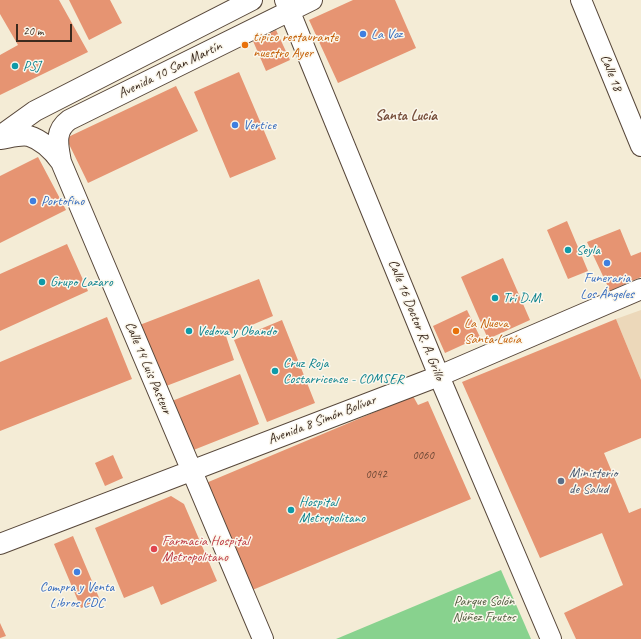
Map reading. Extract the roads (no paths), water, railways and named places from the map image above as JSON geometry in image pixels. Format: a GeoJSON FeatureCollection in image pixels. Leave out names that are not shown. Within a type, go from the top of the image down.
{"type":"FeatureCollection","features":[{"type":"Feature","properties":{"kind":"street","name":"Avenida 10 San Martín"},"geometry":{"type":"LineString","coordinates":[[0,136],[35,111],[252,0]]}},
{"type":"Feature","properties":{"kind":"street","name":"Avenida 10 San Martín"},"geometry":{"type":"LineString","coordinates":[[61,162],[58,144],[62,124],[287,5],[312,0]]}},
{"type":"Feature","properties":{"kind":"street","name":"Calle 18"},"geometry":{"type":"LineString","coordinates":[[581,0],[641,146]]}},
{"type":"Feature","properties":{"kind":"street","name":"Calle 16 Doctor R. A. Grillo"},"geometry":{"type":"LineString","coordinates":[[287,5],[439,376],[550,639]]}},
{"type":"Feature","properties":{"kind":"street","name":"Calle 14 Luis Pasteur"},"geometry":{"type":"LineString","coordinates":[[0,139],[28,136],[42,142],[61,162],[263,639]]}},
{"type":"Feature","properties":{"kind":"street","name":"Avenida 8 Simón Bolívar"},"geometry":{"type":"LineString","coordinates":[[0,544],[439,376],[641,289]]}},
{"type":"Feature","properties":{"kind":"place","name":"La Voz"},"geometry":{"type":"Point","coordinates":[363,34]}},
{"type":"Feature","properties":{"kind":"place","name":"tipico restaurante nuestro Ayer"},"geometry":{"type":"Point","coordinates":[245,45]}},
{"type":"Feature","properties":{"kind":"place","name":"PSJ"},"geometry":{"type":"Point","coordinates":[15,66]}},
{"type":"Feature","properties":{"kind":"place","name":"Vertice"},"geometry":{"type":"Point","coordinates":[235,125]}},
{"type":"Feature","properties":{"kind":"place","name":"Portofino"},"geometry":{"type":"Point","coordinates":[33,201]}},
{"type":"Feature","properties":{"kind":"place","name":"Seyla"},"geometry":{"type":"Point","coordinates":[568,250]}},
{"type":"Feature","properties":{"kind":"place","name":"Funeraria Los Ángeles"},"geometry":{"type":"Point","coordinates":[607,263]}},
{"type":"Feature","properties":{"kind":"place","name":"Grupo Lazaro"},"geometry":{"type":"Point","coordinates":[42,282]}},
{"type":"Feature","properties":{"kind":"place","name":"Tri D.M."},"geometry":{"type":"Point","coordinates":[495,298]}},
{"type":"Feature","properties":{"kind":"place","name":"Vedova y Obando"},"geometry":{"type":"Point","coordinates":[189,331]}},
{"type":"Feature","properties":{"kind":"place","name":"La Nueva Santa Lucía"},"geometry":{"type":"Point","coordinates":[456,331]}},
{"type":"Feature","properties":{"kind":"place","name":"Cruz Roja Costarricense - COMSER"},"geometry":{"type":"Point","coordinates":[275,371]}},
{"type":"Feature","properties":{"kind":"place","name":"Ministerio de Salud"},"geometry":{"type":"Point","coordinates":[561,481]}},
{"type":"Feature","properties":{"kind":"place","name":"Hospital Metropolitano"},"geometry":{"type":"Point","coordinates":[291,510]}},
{"type":"Feature","properties":{"kind":"place","name":"Farmacia Hospital Metropolitano"},"geometry":{"type":"Point","coordinates":[154,549]}},
{"type":"Feature","properties":{"kind":"place","name":"Compra y Venta Libros CDC"},"geometry":{"type":"Point","coordinates":[77,572]}},
{"type":"Feature","properties":{"kind":"district","name":"Santa Lucía"},"geometry":{"type":"Point","coordinates":[406,116]}},
{"type":"Feature","properties":{"kind":"park label","name":"Parque Solón Núñez Frutos"},"geometry":{"type":"Point","coordinates":[484,610]}}]}
